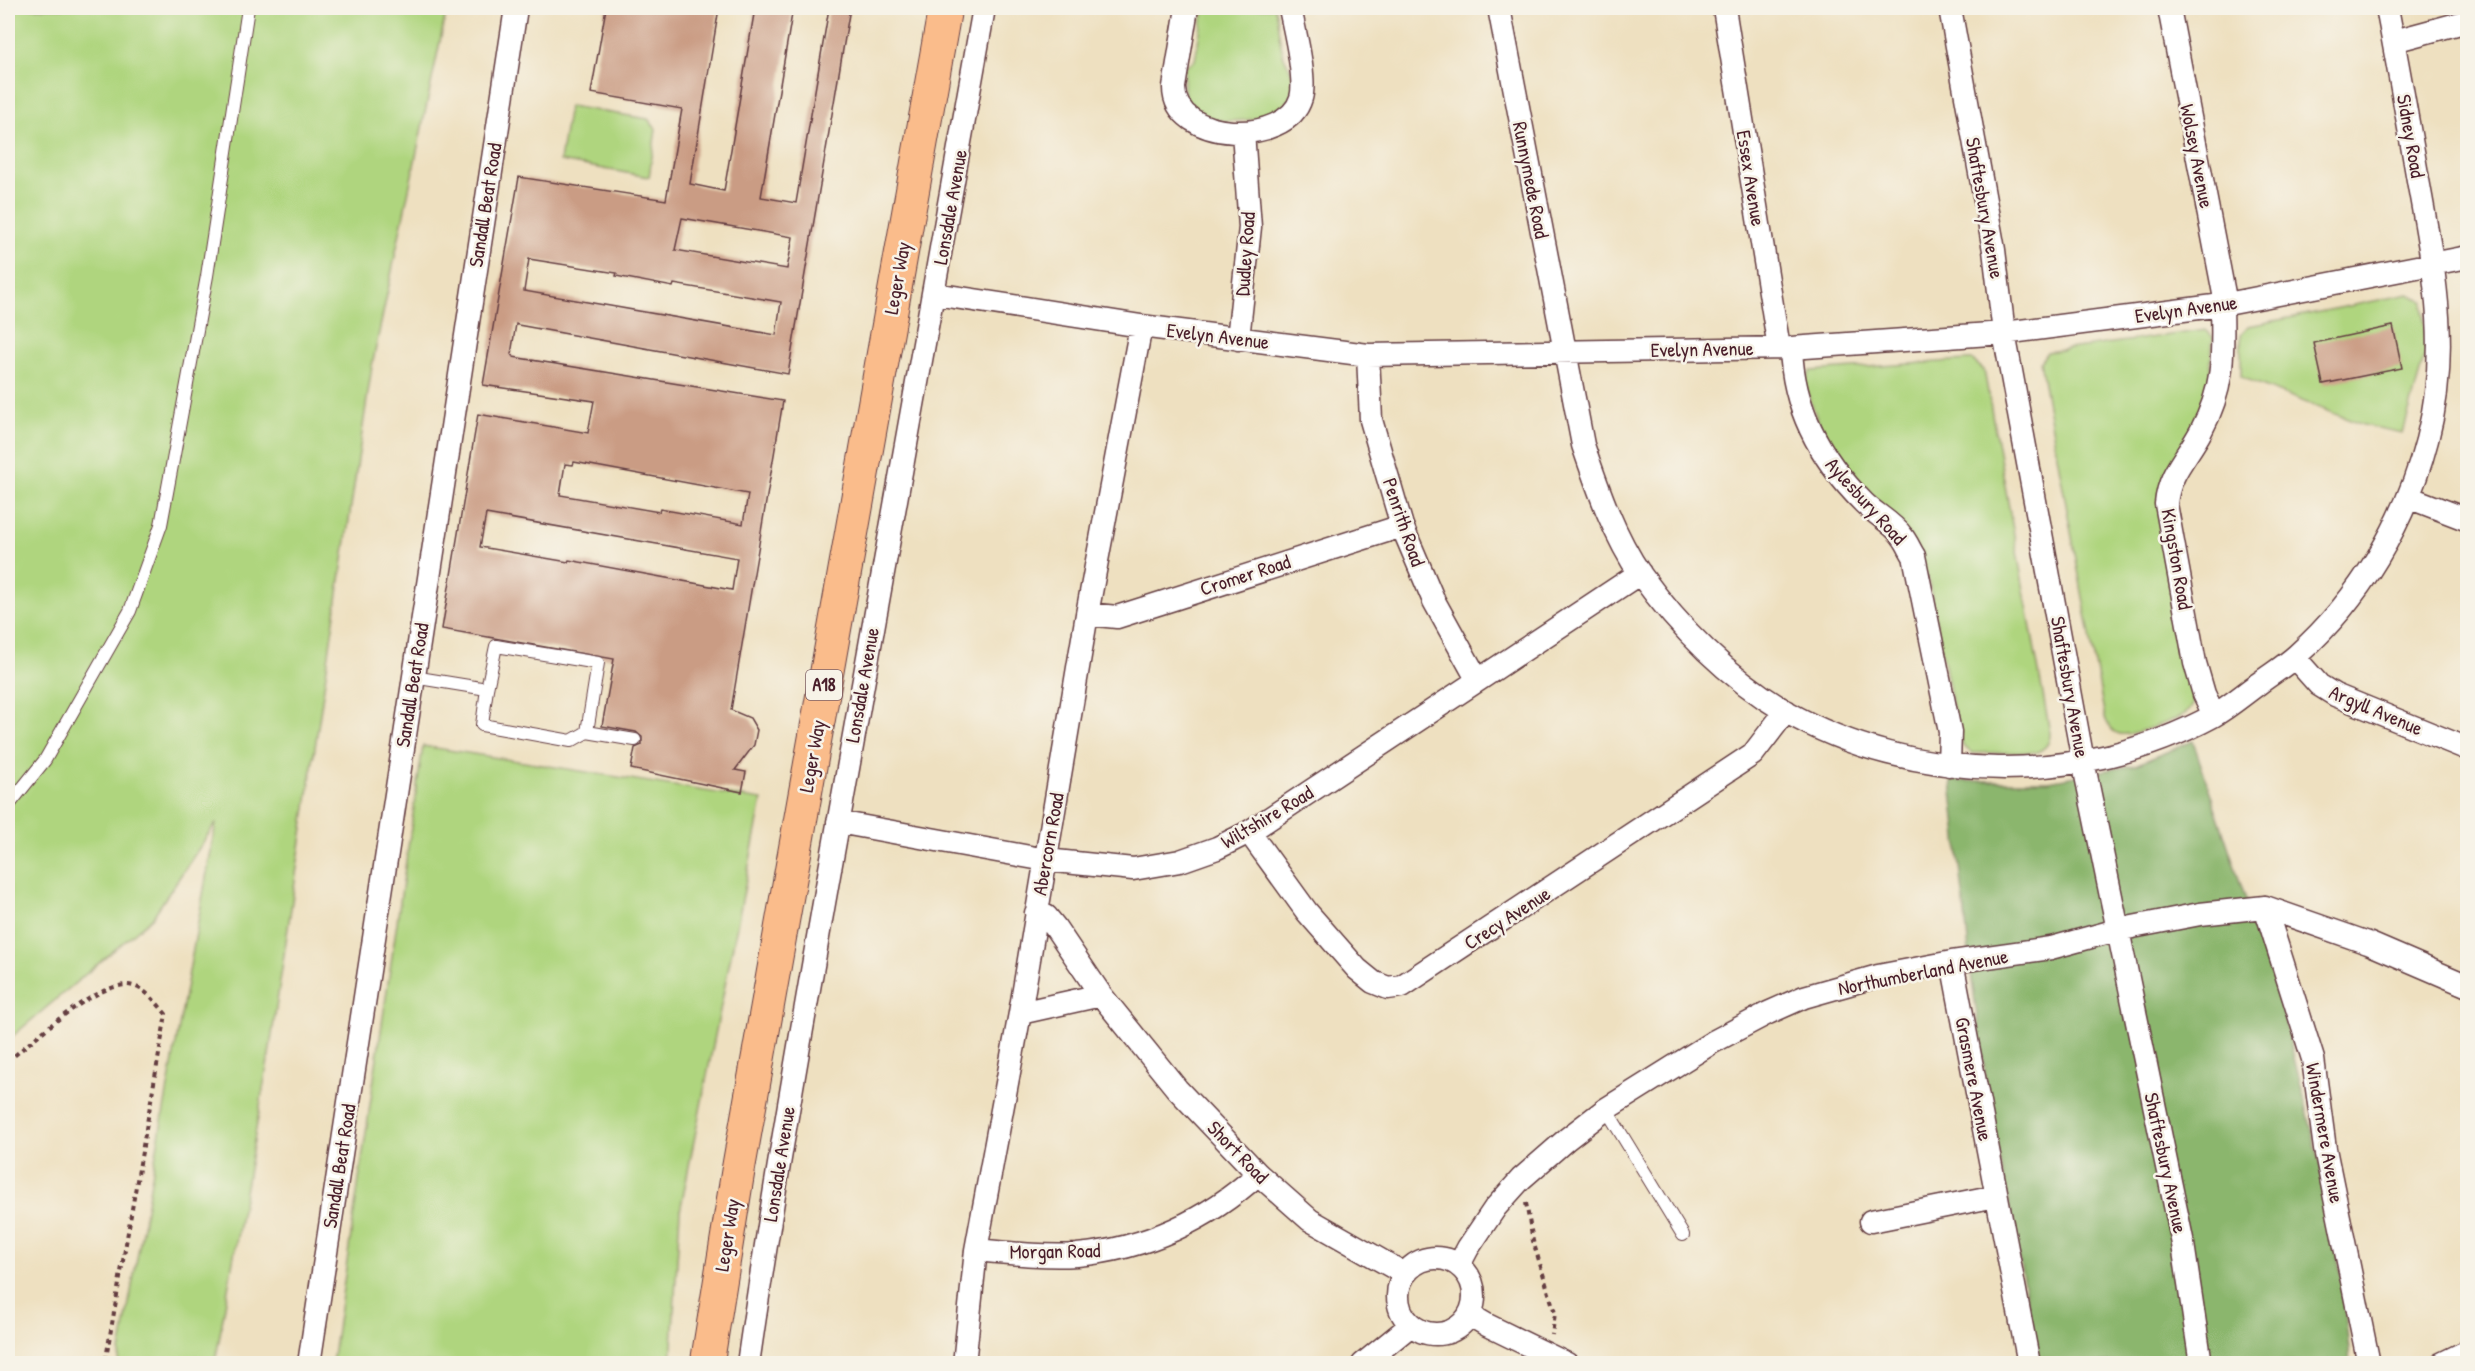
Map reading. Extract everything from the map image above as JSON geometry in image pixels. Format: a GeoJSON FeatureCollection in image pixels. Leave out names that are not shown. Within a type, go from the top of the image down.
{"type":"FeatureCollection","features":[{"type":"Feature","properties":{"kind":"highway","name":"Leger Way"},"geometry":{"type":"LineString","coordinates":[[707,1364],[738,1171],[945,8]]}},
{"type":"Feature","properties":{"kind":"street","name":"Sandall Beat Road"},"geometry":{"type":"LineString","coordinates":[[309,1364],[516,8]]}},
{"type":"Feature","properties":{"kind":"street","name":"Lonsdale Avenue"},"geometry":{"type":"LineString","coordinates":[[748,1364],[786,1120],[935,294],[984,8]]}},
{"type":"Feature","properties":{"kind":"street"},"geometry":{"type":"LineString","coordinates":[[1187,8],[1174,87],[1178,105],[1197,124],[1243,132],[1280,124],[1290,118],[1302,97],[1303,82],[1290,8]]}},
{"type":"Feature","properties":{"kind":"street","name":"Runnymede Road"},"geometry":{"type":"LineString","coordinates":[[1499,8],[1583,444],[1602,500],[1640,573],[1674,616],[1712,655],[1786,711],[1878,750],[1949,765],[2024,769],[2083,761]]}},
{"type":"Feature","properties":{"kind":"street","name":"Essex Avenue"},"geometry":{"type":"LineString","coordinates":[[1724,8],[1785,348]]}},
{"type":"Feature","properties":{"kind":"street","name":"Shaftesbury Avenue"},"geometry":{"type":"LineString","coordinates":[[1950,8],[1994,250],[2004,333],[2083,761],[2183,1244],[2201,1364]]}},
{"type":"Feature","properties":{"kind":"street","name":"Wolsey Avenue"},"geometry":{"type":"LineString","coordinates":[[2169,8],[2224,304]]}},
{"type":"Feature","properties":{"kind":"street","name":"Sidney Road"},"geometry":{"type":"LineString","coordinates":[[2083,761],[2150,744],[2214,715],[2295,658],[2348,601],[2380,554],[2408,497],[2427,440],[2438,381],[2440,348],[2433,265],[2387,8]]}},
{"type":"Feature","properties":{"kind":"street"},"geometry":{"type":"LineString","coordinates":[[2394,41],[2468,21]]}},
{"type":"Feature","properties":{"kind":"street","name":"Dudley Road"},"geometry":{"type":"LineString","coordinates":[[1238,339],[1250,227],[1243,132]]}},
{"type":"Feature","properties":{"kind":"street","name":"Evelyn Avenue"},"geometry":{"type":"LineString","coordinates":[[935,294],[1141,326],[1368,355],[1785,348],[2004,333],[2224,304],[2468,257]]}},
{"type":"Feature","properties":{"kind":"street","name":"Kingston Road"},"geometry":{"type":"LineString","coordinates":[[2214,715],[2204,694],[2195,663],[2166,504],[2167,487],[2201,431],[2212,406],[2223,361],[2224,304]]}},
{"type":"Feature","properties":{"kind":"street","name":"Abercorn Road"},"geometry":{"type":"LineString","coordinates":[[963,1364],[976,1250],[1020,1013],[1087,614],[1141,326]]}},
{"type":"Feature","properties":{"kind":"street","name":"Aylesbury Road"},"geometry":{"type":"LineString","coordinates":[[1785,348],[1801,407],[1812,435],[1827,461],[1865,504],[1901,535],[1914,556],[1950,732],[1949,765]]}},
{"type":"Feature","properties":{"kind":"street","name":"Penrith Road"},"geometry":{"type":"LineString","coordinates":[[1368,355],[1371,420],[1402,526],[1434,601],[1477,679]]}},
{"type":"Feature","properties":{"kind":"street"},"geometry":{"type":"LineString","coordinates":[[2408,497],[2468,520]]}},
{"type":"Feature","properties":{"kind":"street","name":"Cromer Road"},"geometry":{"type":"LineString","coordinates":[[1087,614],[1117,617],[1402,526]]}},
{"type":"Feature","properties":{"kind":"street","name":"Wiltshire Road"},"geometry":{"type":"LineString","coordinates":[[838,822],[1046,860],[1133,869],[1155,866],[1217,848],[1249,832],[1640,573]]}},
{"type":"Feature","properties":{"kind":"street","name":"Argyll Avenue"},"geometry":{"type":"LineString","coordinates":[[2295,658],[2319,685],[2335,695],[2468,749]]}},
{"type":"Feature","properties":{"kind":"street","name":"Crecy Avenue"},"geometry":{"type":"LineString","coordinates":[[1249,832],[1307,912],[1357,969],[1373,982],[1388,988],[1402,986],[1753,754],[1786,711]]}},
{"type":"Feature","properties":{"kind":"street","name":"Northumberland Avenue"},"geometry":{"type":"LineString","coordinates":[[1459,1265],[1467,1248],[1495,1208],[1521,1179],[1606,1109],[1713,1042],[1768,1013],[1804,997],[1878,976],[1952,962],[2051,948],[2117,930],[2230,909],[2265,907],[2368,943],[2468,986]]}},
{"type":"Feature","properties":{"kind":"street","name":"Windermere Avenue"},"geometry":{"type":"LineString","coordinates":[[2265,907],[2313,1059],[2325,1149],[2369,1364]]}},
{"type":"Feature","properties":{"kind":"street","name":"Short Road"},"geometry":{"type":"LineString","coordinates":[[1036,913],[1046,916],[1055,927],[1101,995],[1177,1089],[1258,1174],[1310,1220],[1405,1274]]}},
{"type":"Feature","properties":{"kind":"street","name":"Grasmere Avenue"},"geometry":{"type":"LineString","coordinates":[[1952,962],[2029,1364]]}},
{"type":"Feature","properties":{"kind":"street"},"geometry":{"type":"LineString","coordinates":[[1020,1013],[1101,995]]}},
{"type":"Feature","properties":{"kind":"street","name":"Morgan Road"},"geometry":{"type":"LineString","coordinates":[[976,1250],[1042,1255],[1076,1255],[1113,1250],[1181,1227],[1216,1208],[1258,1174]]}},
{"type":"Feature","properties":{"kind":"street"},"geometry":{"type":"LineString","coordinates":[[1871,1221],[1996,1196]]}},
{"type":"Feature","properties":{"kind":"street"},"geometry":{"type":"LineString","coordinates":[[1430,1258],[1443,1258],[1459,1265],[1468,1275],[1474,1291],[1474,1304],[1470,1315],[1461,1325],[1443,1334],[1423,1332],[1411,1325],[1403,1314],[1399,1302],[1401,1281],[1405,1274],[1415,1265],[1430,1258]]}},
{"type":"Feature","properties":{"kind":"street"},"geometry":{"type":"LineString","coordinates":[[1470,1315],[1559,1360]]}},
{"type":"Feature","properties":{"kind":"street"},"geometry":{"type":"LineString","coordinates":[[1363,1364],[1411,1325]]}},
{"type":"Feature","properties":{"kind":"street"},"geometry":{"type":"LineString","coordinates":[[2440,1364],[2468,1351]]}},
{"type":"Feature","properties":{"kind":"lane"},"geometry":{"type":"LineString","coordinates":[[8,806],[45,760],[130,611],[161,525],[207,276],[248,8]]}},
{"type":"Feature","properties":{"kind":"lane"},"geometry":{"type":"LineString","coordinates":[[587,732],[598,663],[496,646],[482,725],[571,741],[587,732],[635,740]]}},
{"type":"Feature","properties":{"kind":"lane"},"geometry":{"type":"LineString","coordinates":[[413,677],[487,689]]}},
{"type":"Feature","properties":{"kind":"lane"},"geometry":{"type":"LineString","coordinates":[[1606,1109],[1683,1235]]}},
{"type":"Feature","properties":{"kind":"path"},"geometry":{"type":"LineString","coordinates":[[8,1061],[89,996],[127,985],[148,993],[166,1014],[105,1364]]}},
{"type":"Feature","properties":{"kind":"path"},"geometry":{"type":"LineString","coordinates":[[1521,1179],[1533,1241],[1555,1313],[1559,1360]]}},
{"type":"Feature","properties":{"kind":"green space"},"geometry":{"type":"Polygon","coordinates":[[[8,8],[447,8],[372,366],[269,1055],[215,1363],[118,1363],[216,823],[152,918],[8,1040],[8,8]]]}},
{"type":"Feature","properties":{"kind":"green space"},"geometry":{"type":"Polygon","coordinates":[[[1204,8],[1275,8],[1282,51],[1293,75],[1294,83],[1289,99],[1279,109],[1266,116],[1233,121],[1203,116],[1189,106],[1184,90],[1185,67],[1195,60],[1204,8]]]}},
{"type":"Feature","properties":{"kind":"green space"},"geometry":{"type":"Polygon","coordinates":[[[569,106],[648,119],[656,129],[649,177],[560,161],[569,106]]]}},
{"type":"Feature","properties":{"kind":"green space"},"geometry":{"type":"Polygon","coordinates":[[[2409,294],[2423,301],[2426,351],[2403,433],[2363,425],[2241,377],[2241,335],[2249,326],[2409,294]]]}},
{"type":"Feature","properties":{"kind":"green space"},"geometry":{"type":"Polygon","coordinates":[[[2206,330],[2213,337],[2208,399],[2166,475],[2193,701],[2191,708],[2181,716],[2143,730],[2120,734],[2112,730],[2105,718],[2040,362],[2047,352],[2206,330]]]}},
{"type":"Feature","properties":{"kind":"green space"},"geometry":{"type":"Polygon","coordinates":[[[1972,360],[1984,370],[2050,733],[2047,745],[2037,752],[1972,753],[1963,746],[1958,733],[1928,578],[1876,500],[1843,468],[1828,447],[1804,384],[1811,371],[1972,360]]]}},
{"type":"Feature","properties":{"kind":"green space"},"geometry":{"type":"Polygon","coordinates":[[[2193,741],[2281,1005],[2318,1155],[2343,1286],[2350,1363],[2039,1363],[1988,1095],[1972,980],[1951,781],[2049,781],[2135,765],[2193,741]]]}},
{"type":"Feature","properties":{"kind":"green space"},"geometry":{"type":"Polygon","coordinates":[[[423,746],[762,800],[680,1211],[671,1363],[332,1363],[423,746]]]}},
{"type":"Feature","properties":{"kind":"building"},"geometry":{"type":"Polygon","coordinates":[[[606,8],[719,8],[690,184],[724,191],[755,8],[793,8],[761,197],[796,203],[829,8],[850,8],[788,374],[516,324],[511,354],[513,357],[783,401],[731,710],[750,718],[757,730],[754,745],[735,770],[746,772],[742,792],[631,769],[635,748],[642,745],[642,737],[636,732],[602,726],[614,659],[442,629],[478,414],[588,433],[594,401],[483,385],[519,177],[666,200],[682,109],[591,93],[606,8]],[[682,218],[675,250],[787,269],[793,237],[682,218]],[[529,259],[524,291],[776,335],[781,302],[674,284],[673,287],[616,276],[617,273],[529,259]],[[574,462],[573,465],[565,464],[560,495],[659,512],[660,509],[743,524],[748,494],[574,462]],[[486,514],[480,547],[568,562],[569,560],[732,590],[737,558],[486,514]]]}},
{"type":"Feature","properties":{"kind":"building"},"geometry":{"type":"Polygon","coordinates":[[[2393,326],[2402,368],[2323,384],[2314,343],[2393,326]]]}}]}
